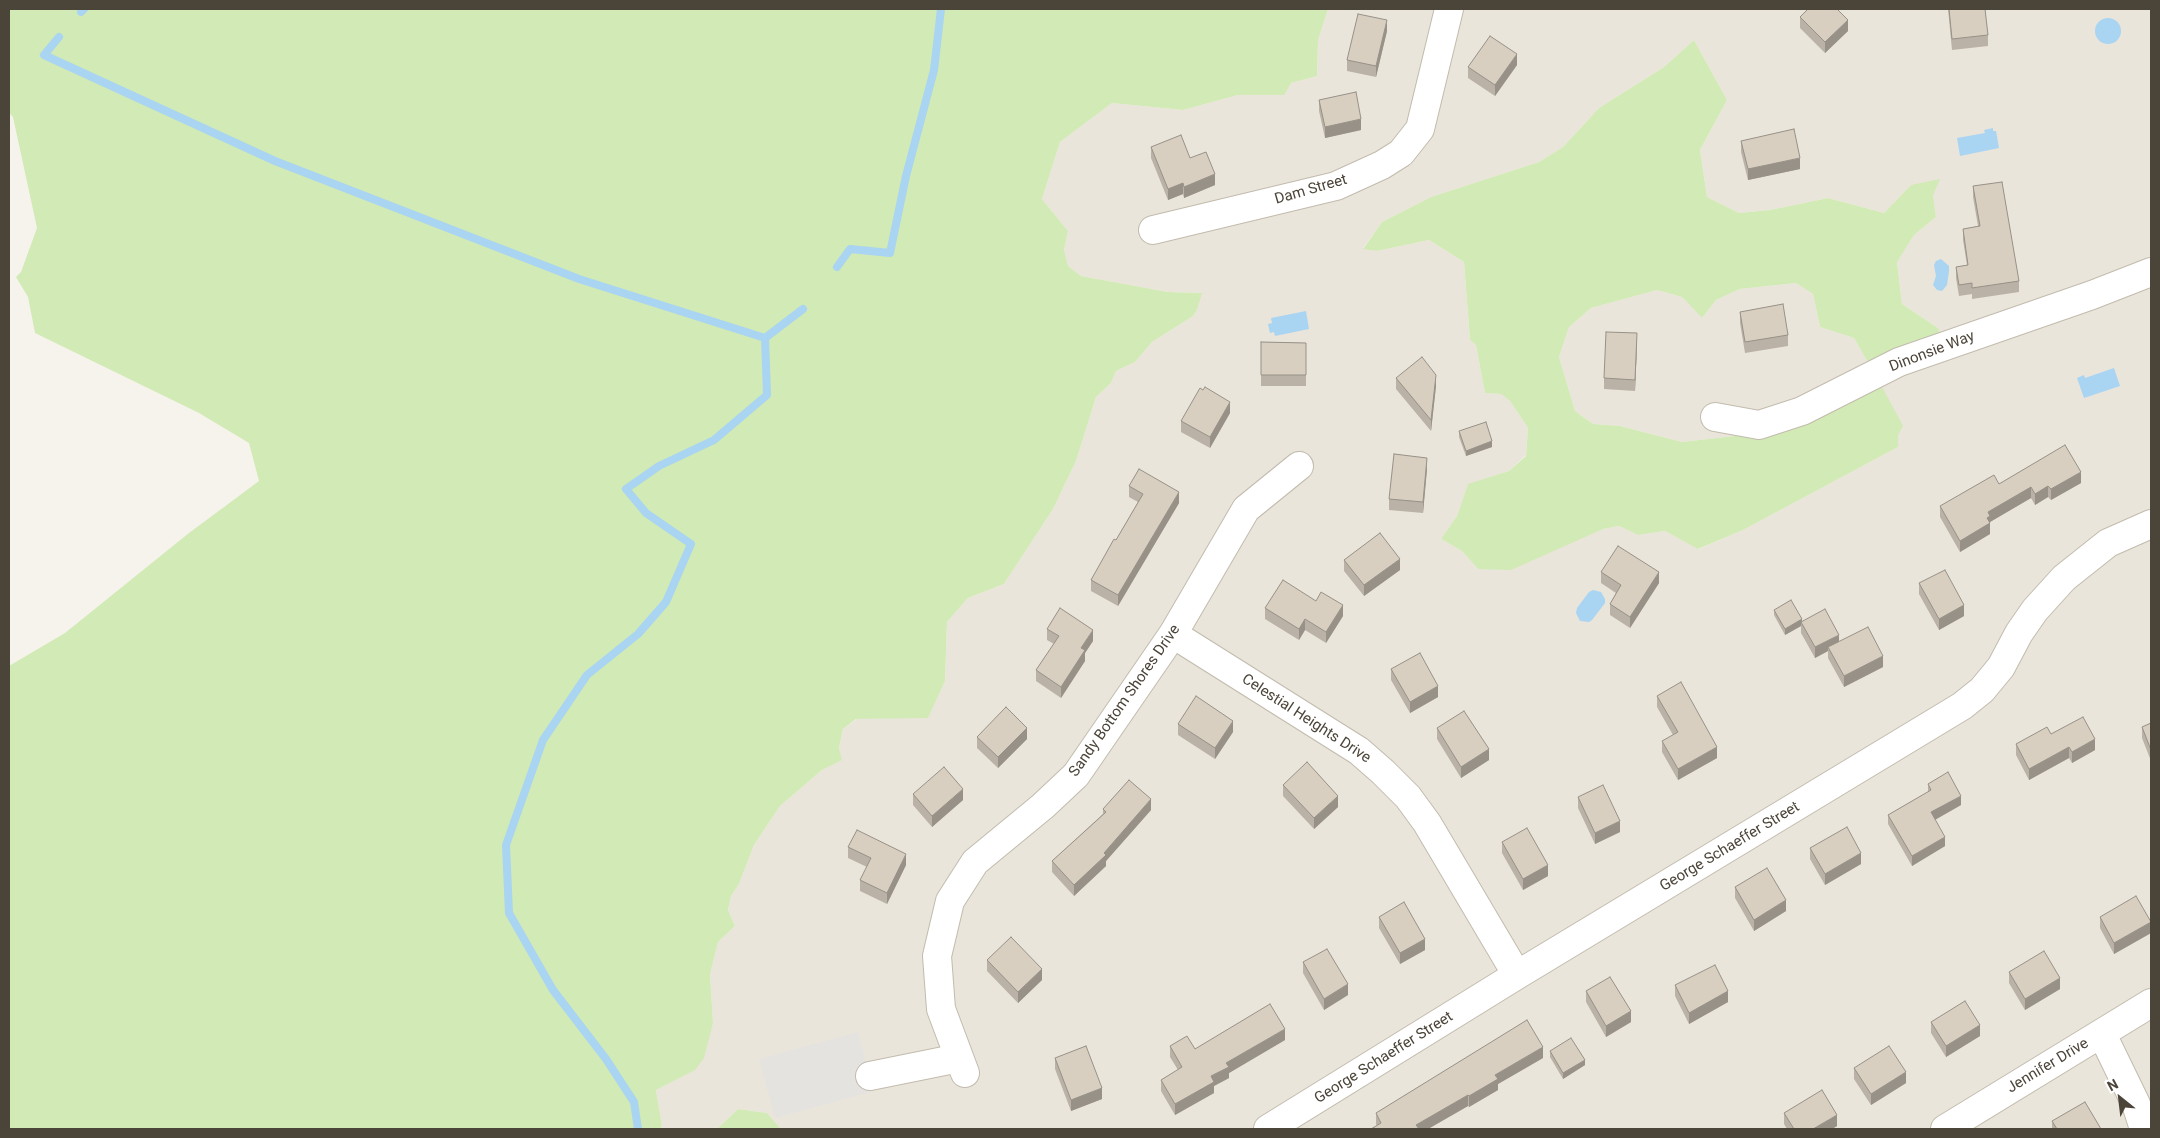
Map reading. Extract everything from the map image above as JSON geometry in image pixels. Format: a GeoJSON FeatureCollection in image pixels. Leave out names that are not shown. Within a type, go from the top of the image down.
{"type":"FeatureCollection","features":[{"type":"Feature","properties":{"kind":"street","name":"Dam Street"},"geometry":{"type":"LineString","coordinates":[[1153,230],[1336,186],[1382,165],[1401,153],[1420,129],[1448,9]]}},
{"type":"Feature","properties":{"kind":"street","name":"Dinonsie Way"},"geometry":{"type":"LineString","coordinates":[[1715,417],[1759,425],[1802,411],[1898,362],[2092,295],[2151,272]]}},
{"type":"Feature","properties":{"kind":"street","name":"Sandy Bottom Shores Drive"},"geometry":{"type":"LineString","coordinates":[[870,1076],[962,1065],[942,1009],[938,956],[950,901],[975,862],[1076,776],[1173,634],[1246,509],[1299,466]]}},
{"type":"Feature","properties":{"kind":"street","name":"George Schaeffer Street"},"geometry":{"type":"LineString","coordinates":[[1268,1129],[1301,1121],[1517,975],[1962,706],[1982,690],[2001,667],[2018,633],[2035,610],[2064,578],[2108,543],[2151,524]]}},
{"type":"Feature","properties":{"kind":"street","name":"Celestial Heights Drive"},"geometry":{"type":"LineString","coordinates":[[1173,634],[1358,751],[1383,772],[1408,797],[1427,823],[1517,975]]}},
{"type":"Feature","properties":{"kind":"street","name":"Jennifer Drive"},"geometry":{"type":"LineString","coordinates":[[1945,1129],[2151,1003]]}},
{"type":"Feature","properties":{"kind":"street"},"geometry":{"type":"LineString","coordinates":[[2102,1034],[2136,1104],[2144,1129]]}},
{"type":"Feature","properties":{"kind":"shaded area"},"geometry":{"type":"Polygon","coordinates":[[[1328,9],[2151,9],[2151,1129],[781,1129],[767,1113],[738,1109],[717,1129],[660,1129],[662,1126],[656,1090],[694,1070],[713,1023],[710,974],[718,942],[735,926],[728,910],[731,896],[739,884],[754,845],[780,806],[822,770],[841,760],[839,748],[843,729],[857,719],[928,717],[945,681],[947,622],[968,598],[1004,584],[1053,509],[1076,461],[1096,397],[1111,383],[1116,371],[1135,362],[1152,342],[1193,316],[1197,310],[1201,293],[1168,292],[1081,276],[1068,266],[1064,250],[1068,231],[1042,199],[1060,142],[1112,103],[1183,110],[1238,95],[1283,95],[1291,83],[1317,76],[1318,40],[1328,9]],[[1694,40],[1664,67],[1599,108],[1563,147],[1539,162],[1431,197],[1382,222],[1363,248],[1377,251],[1429,240],[1464,262],[1470,340],[1476,345],[1485,393],[1501,394],[1510,401],[1528,428],[1526,455],[1509,471],[1468,485],[1457,516],[1441,539],[1462,551],[1478,569],[1603,529],[1619,526],[1638,535],[1665,531],[1699,549],[1743,530],[1898,447],[1898,435],[1770,432],[1682,442],[1620,426],[1593,424],[1575,411],[1559,357],[1569,327],[1591,308],[1657,290],[1682,297],[1702,318],[1716,300],[1740,289],[1796,283],[1813,294],[1820,327],[1854,338],[1880,382],[1938,328],[1902,304],[1897,261],[1914,235],[1936,217],[1933,195],[1911,185],[1884,213],[1828,198],[1770,210],[1739,213],[1707,197],[1700,150],[1727,100],[1694,40]]]}},
{"type":"Feature","properties":{"kind":"shaded area"},"geometry":{"type":"Polygon","coordinates":[[[858,1032],[874,1091],[775,1118],[759,1059],[858,1032]]]}},
{"type":"Feature","properties":{"kind":"green space"},"geometry":{"type":"Polygon","coordinates":[[[9,9],[1328,9],[1318,40],[1317,76],[1291,83],[1284,95],[1238,95],[1183,110],[1112,103],[1060,142],[1042,199],[1068,231],[1064,250],[1068,266],[1081,276],[1168,292],[1202,293],[1197,310],[1193,316],[1152,342],[1135,362],[1116,371],[1111,383],[1096,397],[1076,461],[1053,509],[1004,584],[968,598],[947,622],[945,681],[928,718],[856,719],[843,729],[839,748],[842,760],[822,770],[780,806],[754,845],[739,884],[731,896],[728,910],[735,926],[718,942],[710,974],[713,1023],[704,1058],[695,1070],[656,1090],[662,1126],[660,1129],[9,1129],[9,666],[65,633],[189,533],[259,481],[249,443],[199,413],[35,333],[28,297],[16,277],[21,272],[37,228],[13,117],[9,113],[9,9]]]}},
{"type":"Feature","properties":{"kind":"green space"},"geometry":{"type":"Polygon","coordinates":[[[1694,40],[1727,100],[1700,150],[1707,197],[1739,213],[1770,210],[1828,198],[1884,213],[1911,185],[1940,179],[1933,195],[1936,217],[1914,235],[1897,262],[1902,304],[1938,328],[1945,351],[1880,383],[1903,426],[1898,435],[1898,447],[1743,530],[1698,549],[1665,531],[1638,535],[1619,526],[1603,529],[1511,570],[1478,569],[1462,551],[1441,539],[1457,516],[1468,484],[1509,471],[1526,456],[1528,428],[1510,401],[1501,394],[1485,393],[1476,345],[1470,340],[1464,262],[1429,240],[1377,251],[1363,249],[1382,222],[1431,197],[1539,162],[1563,147],[1599,108],[1664,67],[1694,40]],[[1796,283],[1740,289],[1716,300],[1702,318],[1682,297],[1657,290],[1591,308],[1569,327],[1559,357],[1575,411],[1593,424],[1620,426],[1682,442],[1770,432],[1880,383],[1854,338],[1820,327],[1813,294],[1796,283]]]}},
{"type":"Feature","properties":{"kind":"green space"},"geometry":{"type":"Polygon","coordinates":[[[738,1109],[767,1113],[781,1129],[717,1129],[738,1109]]]}},
{"type":"Feature","properties":{"kind":"water"},"geometry":{"type":"Polygon","coordinates":[[[2108,18],[2117,22],[2121,31],[2117,40],[2108,44],[2099,40],[2095,31],[2099,22],[2108,18]]]}},
{"type":"Feature","properties":{"kind":"water"},"geometry":{"type":"Polygon","coordinates":[[[1993,128],[1993,131],[1996,131],[1999,148],[1960,156],[1957,138],[1985,133],[1984,130],[1993,128]]]}},
{"type":"Feature","properties":{"kind":"water"},"geometry":{"type":"Polygon","coordinates":[[[1941,259],[1949,266],[1947,285],[1942,291],[1937,290],[1933,285],[1936,276],[1934,265],[1936,261],[1941,259]]]}},
{"type":"Feature","properties":{"kind":"water"},"geometry":{"type":"Polygon","coordinates":[[[1306,311],[1309,329],[1275,336],[1274,332],[1270,333],[1268,324],[1272,323],[1271,318],[1306,311]]]}},
{"type":"Feature","properties":{"kind":"water"},"geometry":{"type":"Polygon","coordinates":[[[2114,368],[2120,386],[2084,398],[2077,378],[2084,375],[2085,378],[2114,368]]]}},
{"type":"Feature","properties":{"kind":"water"},"geometry":{"type":"Polygon","coordinates":[[[1593,590],[1601,592],[1605,603],[1592,620],[1589,622],[1580,621],[1576,613],[1577,608],[1589,592],[1593,590]]]}},
{"type":"Feature","properties":{"kind":"building"},"geometry":{"type":"Polygon","coordinates":[[[1808,9],[1837,9],[1848,20],[1825,42],[1800,17],[1808,9]]]}},
{"type":"Feature","properties":{"kind":"building"},"geometry":{"type":"Polygon","coordinates":[[[1949,9],[1985,9],[1988,35],[1952,39],[1949,9]]]}},
{"type":"Feature","properties":{"kind":"building"},"geometry":{"type":"Polygon","coordinates":[[[1358,14],[1387,20],[1376,66],[1347,60],[1358,14]]]}},
{"type":"Feature","properties":{"kind":"building"},"geometry":{"type":"Polygon","coordinates":[[[1490,36],[1517,54],[1495,85],[1468,67],[1490,36]]]}},
{"type":"Feature","properties":{"kind":"building"},"geometry":{"type":"Polygon","coordinates":[[[1356,92],[1361,119],[1325,127],[1319,100],[1356,92]]]}},
{"type":"Feature","properties":{"kind":"building"},"geometry":{"type":"Polygon","coordinates":[[[1794,129],[1800,158],[1748,169],[1741,141],[1794,129]]]}},
{"type":"Feature","properties":{"kind":"building"},"geometry":{"type":"Polygon","coordinates":[[[1181,135],[1190,158],[1206,152],[1215,174],[1184,187],[1183,183],[1168,189],[1151,147],[1181,135]]]}},
{"type":"Feature","properties":{"kind":"building"},"geometry":{"type":"Polygon","coordinates":[[[2002,182],[2019,281],[1972,288],[1972,283],[1959,285],[1956,267],[1968,265],[1963,229],[1980,226],[1973,186],[2002,182]]]}},
{"type":"Feature","properties":{"kind":"building"},"geometry":{"type":"Polygon","coordinates":[[[1783,304],[1788,335],[1745,342],[1740,312],[1783,304]]]}},
{"type":"Feature","properties":{"kind":"building"},"geometry":{"type":"Polygon","coordinates":[[[1606,332],[1637,333],[1635,380],[1604,378],[1606,332]]]}},
{"type":"Feature","properties":{"kind":"building"},"geometry":{"type":"Polygon","coordinates":[[[1261,342],[1306,343],[1306,375],[1261,375],[1261,342]]]}},
{"type":"Feature","properties":{"kind":"building"},"geometry":{"type":"Polygon","coordinates":[[[1422,357],[1436,375],[1431,420],[1396,378],[1422,357]]]}},
{"type":"Feature","properties":{"kind":"building"},"geometry":{"type":"Polygon","coordinates":[[[1205,387],[1230,402],[1210,437],[1181,421],[1200,388],[1203,390],[1205,387]]]}},
{"type":"Feature","properties":{"kind":"building"},"geometry":{"type":"Polygon","coordinates":[[[1486,422],[1492,441],[1466,451],[1459,431],[1486,422]]]}},
{"type":"Feature","properties":{"kind":"building"},"geometry":{"type":"Polygon","coordinates":[[[2065,445],[2081,472],[2051,489],[2048,486],[2035,494],[2031,487],[1988,512],[1990,516],[1987,518],[1990,523],[1960,541],[1940,506],[1994,475],[1999,484],[2065,445]]]}},
{"type":"Feature","properties":{"kind":"building"},"geometry":{"type":"Polygon","coordinates":[[[1394,454],[1427,458],[1423,502],[1389,499],[1394,454]]]}},
{"type":"Feature","properties":{"kind":"building"},"geometry":{"type":"Polygon","coordinates":[[[1139,469],[1179,492],[1118,595],[1091,580],[1114,539],[1116,540],[1143,494],[1129,486],[1139,469]]]}},
{"type":"Feature","properties":{"kind":"building"},"geometry":{"type":"Polygon","coordinates":[[[1380,533],[1400,559],[1364,585],[1344,560],[1380,533]]]}},
{"type":"Feature","properties":{"kind":"building"},"geometry":{"type":"Polygon","coordinates":[[[1618,546],[1659,572],[1630,617],[1610,604],[1621,585],[1601,572],[1618,546]]]}},
{"type":"Feature","properties":{"kind":"building"},"geometry":{"type":"Polygon","coordinates":[[[1945,570],[1964,605],[1939,619],[1919,583],[1945,570]]]}},
{"type":"Feature","properties":{"kind":"building"},"geometry":{"type":"Polygon","coordinates":[[[1283,580],[1316,601],[1321,592],[1343,605],[1326,632],[1305,619],[1299,629],[1265,608],[1283,580]]]}},
{"type":"Feature","properties":{"kind":"building"},"geometry":{"type":"Polygon","coordinates":[[[1791,600],[1802,619],[1785,629],[1774,610],[1791,600]]]}},
{"type":"Feature","properties":{"kind":"building"},"geometry":{"type":"Polygon","coordinates":[[[1060,608],[1093,630],[1081,648],[1085,650],[1061,687],[1036,670],[1059,636],[1047,629],[1060,608]]]}},
{"type":"Feature","properties":{"kind":"building"},"geometry":{"type":"Polygon","coordinates":[[[1825,609],[1839,635],[1815,647],[1801,622],[1825,609]]]}},
{"type":"Feature","properties":{"kind":"building"},"geometry":{"type":"Polygon","coordinates":[[[1868,627],[1883,656],[1844,676],[1828,647],[1868,627]]]}},
{"type":"Feature","properties":{"kind":"building"},"geometry":{"type":"Polygon","coordinates":[[[1420,653],[1438,686],[1410,702],[1391,669],[1420,653]]]}},
{"type":"Feature","properties":{"kind":"building"},"geometry":{"type":"Polygon","coordinates":[[[1681,682],[1717,747],[1678,769],[1662,741],[1678,732],[1657,696],[1681,682]]]}},
{"type":"Feature","properties":{"kind":"building"},"geometry":{"type":"Polygon","coordinates":[[[1196,696],[1233,721],[1215,748],[1178,724],[1196,696]]]}},
{"type":"Feature","properties":{"kind":"building"},"geometry":{"type":"Polygon","coordinates":[[[1006,707],[1027,728],[998,757],[977,737],[1006,707]]]}},
{"type":"Feature","properties":{"kind":"building"},"geometry":{"type":"Polygon","coordinates":[[[1464,711],[1489,749],[1461,767],[1437,728],[1464,711]]]}},
{"type":"Feature","properties":{"kind":"building"},"geometry":{"type":"Polygon","coordinates":[[[2083,717],[2095,739],[2072,752],[2069,747],[2029,769],[2016,744],[2047,727],[2051,734],[2083,717]]]}},
{"type":"Feature","properties":{"kind":"building"},"geometry":{"type":"Polygon","coordinates":[[[2151,723],[2151,750],[2142,727],[2151,723]]]}},
{"type":"Feature","properties":{"kind":"building"},"geometry":{"type":"Polygon","coordinates":[[[1307,762],[1338,796],[1314,818],[1283,785],[1307,762]]]}},
{"type":"Feature","properties":{"kind":"building"},"geometry":{"type":"Polygon","coordinates":[[[944,767],[963,789],[932,816],[913,794],[944,767]]]}},
{"type":"Feature","properties":{"kind":"building"},"geometry":{"type":"Polygon","coordinates":[[[1948,772],[1961,796],[1931,812],[1945,837],[1912,856],[1888,815],[1931,790],[1928,784],[1948,772]]]}},
{"type":"Feature","properties":{"kind":"building"},"geometry":{"type":"Polygon","coordinates":[[[1129,780],[1151,799],[1104,853],[1106,855],[1074,885],[1052,861],[1106,812],[1103,809],[1129,780]]]}},
{"type":"Feature","properties":{"kind":"building"},"geometry":{"type":"Polygon","coordinates":[[[1603,785],[1620,821],[1595,833],[1578,797],[1603,785]]]}},
{"type":"Feature","properties":{"kind":"building"},"geometry":{"type":"Polygon","coordinates":[[[1847,827],[1861,853],[1825,874],[1810,848],[1847,827]]]}},
{"type":"Feature","properties":{"kind":"building"},"geometry":{"type":"Polygon","coordinates":[[[1527,828],[1548,865],[1523,879],[1502,842],[1527,828]]]}},
{"type":"Feature","properties":{"kind":"building"},"geometry":{"type":"Polygon","coordinates":[[[857,830],[906,854],[887,893],[860,880],[871,858],[848,847],[857,830]]]}},
{"type":"Feature","properties":{"kind":"building"},"geometry":{"type":"Polygon","coordinates":[[[1767,868],[1786,900],[1754,920],[1735,887],[1767,868]]]}},
{"type":"Feature","properties":{"kind":"building"},"geometry":{"type":"Polygon","coordinates":[[[2136,896],[2151,922],[2114,943],[2100,917],[2136,896]]]}},
{"type":"Feature","properties":{"kind":"building"},"geometry":{"type":"Polygon","coordinates":[[[1404,902],[1425,939],[1400,953],[1379,917],[1404,902]]]}},
{"type":"Feature","properties":{"kind":"building"},"geometry":{"type":"Polygon","coordinates":[[[1011,937],[1042,969],[1018,992],[987,960],[1011,937]]]}},
{"type":"Feature","properties":{"kind":"building"},"geometry":{"type":"Polygon","coordinates":[[[1327,949],[1348,984],[1324,999],[1303,962],[1327,949]]]}},
{"type":"Feature","properties":{"kind":"building"},"geometry":{"type":"Polygon","coordinates":[[[2044,951],[2060,978],[2025,999],[2009,972],[2044,951]]]}},
{"type":"Feature","properties":{"kind":"building"},"geometry":{"type":"Polygon","coordinates":[[[1715,965],[1728,991],[1689,1013],[1675,985],[1715,965]]]}},
{"type":"Feature","properties":{"kind":"building"},"geometry":{"type":"Polygon","coordinates":[[[1610,977],[1631,1011],[1606,1026],[1586,991],[1610,977]]]}},
{"type":"Feature","properties":{"kind":"building"},"geometry":{"type":"Polygon","coordinates":[[[1965,1001],[1980,1025],[1946,1046],[1931,1022],[1965,1001]]]}},
{"type":"Feature","properties":{"kind":"building"},"geometry":{"type":"Polygon","coordinates":[[[1270,1004],[1285,1029],[1226,1063],[1229,1067],[1211,1076],[1214,1082],[1175,1104],[1161,1080],[1182,1067],[1170,1046],[1187,1036],[1195,1049],[1270,1004]]]}},
{"type":"Feature","properties":{"kind":"building"},"geometry":{"type":"Polygon","coordinates":[[[1527,1020],[1543,1047],[1495,1075],[1498,1079],[1416,1125],[1419,1129],[1371,1129],[1381,1123],[1376,1113],[1527,1020]]]}},
{"type":"Feature","properties":{"kind":"building"},"geometry":{"type":"Polygon","coordinates":[[[1571,1038],[1585,1060],[1563,1073],[1550,1051],[1571,1038]]]}},
{"type":"Feature","properties":{"kind":"building"},"geometry":{"type":"Polygon","coordinates":[[[1086,1046],[1102,1088],[1071,1100],[1055,1058],[1086,1046]]]}},
{"type":"Feature","properties":{"kind":"building"},"geometry":{"type":"Polygon","coordinates":[[[1889,1046],[1906,1072],[1871,1094],[1854,1068],[1889,1046]]]}},
{"type":"Feature","properties":{"kind":"building"},"geometry":{"type":"Polygon","coordinates":[[[1822,1090],[1837,1115],[1813,1129],[1794,1129],[1784,1113],[1822,1090]]]}},
{"type":"Feature","properties":{"kind":"building"},"geometry":{"type":"Polygon","coordinates":[[[2085,1102],[2101,1129],[2057,1129],[2052,1121],[2085,1102]]]}},
{"type":"Feature","properties":{"kind":"waterway"},"geometry":{"type":"LineString","coordinates":[[81,12],[84,9]]}},
{"type":"Feature","properties":{"kind":"waterway"},"geometry":{"type":"LineString","coordinates":[[837,267],[850,249],[890,253],[906,176],[934,70],[941,9]]}},
{"type":"Feature","properties":{"kind":"waterway"},"geometry":{"type":"LineString","coordinates":[[59,37],[44,55],[275,161],[579,279],[765,338]]}},
{"type":"Feature","properties":{"kind":"waterway"},"geometry":{"type":"LineString","coordinates":[[638,1129],[634,1102],[606,1059],[553,990],[509,913],[506,845],[543,740],[587,675],[638,634],[666,602],[691,544],[646,513],[626,489],[659,466],[714,440],[767,395],[765,338],[803,309]]}}]}
